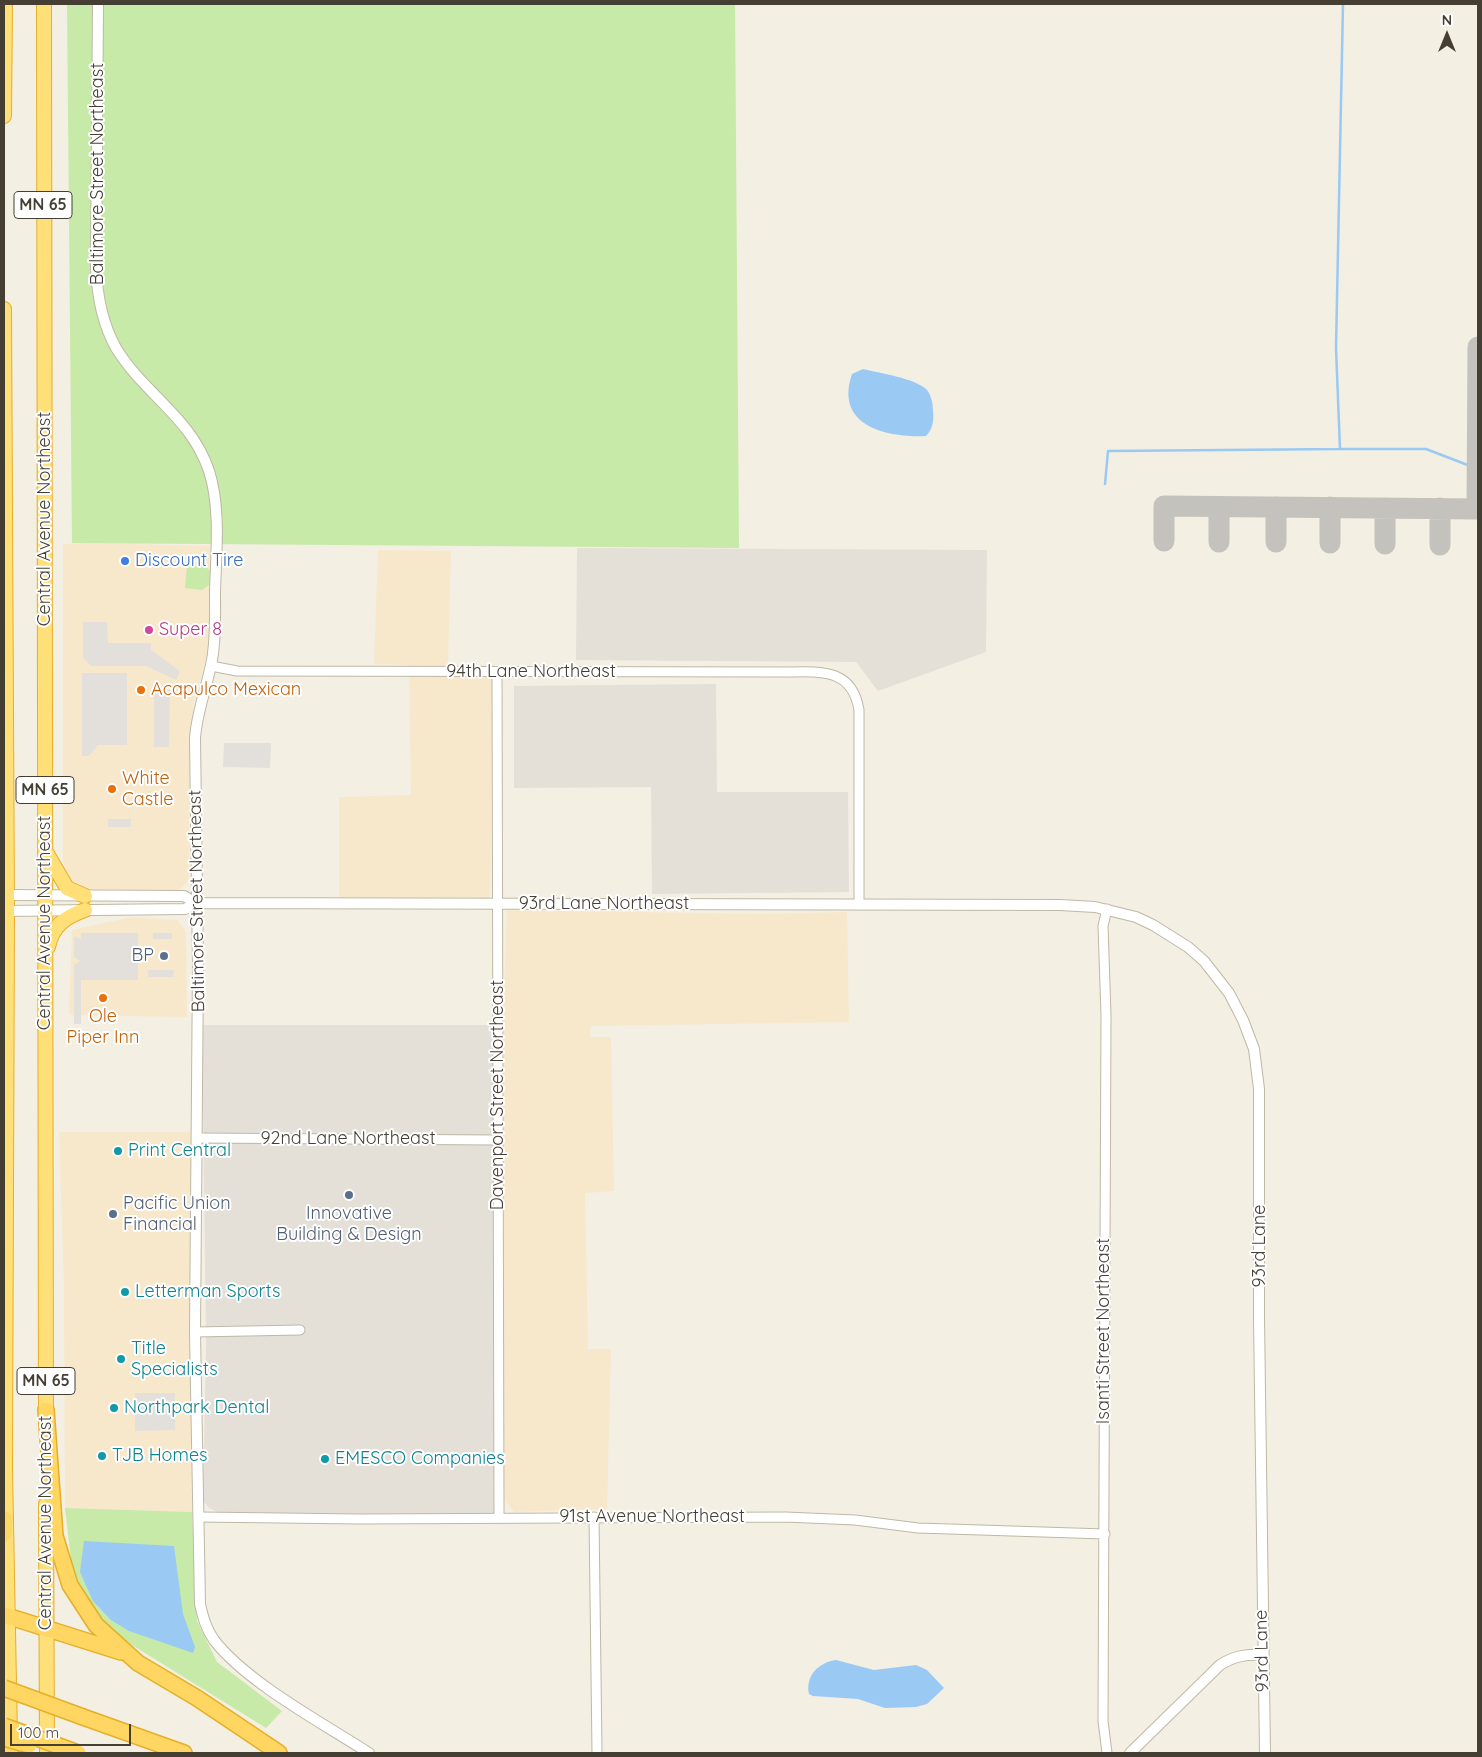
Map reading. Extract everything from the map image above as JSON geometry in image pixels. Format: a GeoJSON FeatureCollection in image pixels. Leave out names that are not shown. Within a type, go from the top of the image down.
{"type":"FeatureCollection","features":[{"type":"Feature","properties":{"kind":"highway"},"geometry":{"type":"LineString","coordinates":[[4,116],[5,4]]}},
{"type":"Feature","properties":{"kind":"highway","name":"Central Avenue Northeast"},"geometry":{"type":"LineString","coordinates":[[44,4],[44,896],[47,1753]]}},
{"type":"Feature","properties":{"kind":"highway","name":"MN 65"},"geometry":{"type":"LineString","coordinates":[[4,308],[5,1615],[8,1749]]}},
{"type":"Feature","properties":{"kind":"highway"},"geometry":{"type":"LineString","coordinates":[[45,848],[55,871],[67,888],[85,903],[60,921],[50,938],[45,960]]}},
{"type":"Feature","properties":{"kind":"highway"},"geometry":{"type":"LineString","coordinates":[[46,1410],[55,1536],[70,1585],[96,1625],[138,1663],[197,1698],[279,1753]]}},
{"type":"Feature","properties":{"kind":"highway"},"geometry":{"type":"LineString","coordinates":[[5,1615],[125,1653]]}},
{"type":"Feature","properties":{"kind":"highway"},"geometry":{"type":"LineString","coordinates":[[6,1684],[83,1717],[184,1753]]}},
{"type":"Feature","properties":{"kind":"highway"},"geometry":{"type":"LineString","coordinates":[[4,1726],[78,1753]]}},
{"type":"Feature","properties":{"kind":"highway"},"geometry":{"type":"LineString","coordinates":[[8,1749],[56,1753]]}},
{"type":"Feature","properties":{"kind":"street","name":"Baltimore Street Northeast"},"geometry":{"type":"LineString","coordinates":[[98,4],[96,268],[98,295],[106,324],[117,349],[130,367],[181,420],[197,444],[208,470],[214,495],[215,634],[211,666],[196,724],[198,1138],[195,1332],[200,1604],[204,1624],[214,1640],[233,1660],[270,1689],[369,1753]]}},
{"type":"Feature","properties":{"kind":"street","name":"94th Lane Northeast"},"geometry":{"type":"LineString","coordinates":[[211,666],[237,671],[497,673],[811,672],[830,674],[850,684],[859,710],[859,904]]}},
{"type":"Feature","properties":{"kind":"street","name":"Davenport Street Northeast"},"geometry":{"type":"LineString","coordinates":[[497,673],[499,1518]]}},
{"type":"Feature","properties":{"kind":"street","name":"93rd Lane Northeast"},"geometry":{"type":"LineString","coordinates":[[5,895],[44,896],[85,903]]}},
{"type":"Feature","properties":{"kind":"street","name":"93rd Lane Northeast"},"geometry":{"type":"LineString","coordinates":[[5,911],[45,911],[85,903],[184,896],[196,903],[1012,904]]}},
{"type":"Feature","properties":{"kind":"street","name":"93rd Lane"},"geometry":{"type":"LineString","coordinates":[[1012,904],[1081,905],[1107,909],[1153,925],[1188,947],[1204,961],[1223,984],[1237,1006],[1250,1034],[1257,1064],[1259,1089],[1262,1655],[1265,1753]]}},
{"type":"Feature","properties":{"kind":"street","name":"Isanti Street Northeast"},"geometry":{"type":"LineString","coordinates":[[1107,909],[1103,926],[1106,1015],[1103,1721],[1107,1753]]}},
{"type":"Feature","properties":{"kind":"street","name":"92nd Lane Northeast"},"geometry":{"type":"LineString","coordinates":[[198,1138],[497,1140]]}},
{"type":"Feature","properties":{"kind":"street"},"geometry":{"type":"LineString","coordinates":[[195,1332],[300,1330]]}},
{"type":"Feature","properties":{"kind":"street","name":"91st Avenue Northeast"},"geometry":{"type":"LineString","coordinates":[[199,1517],[499,1518],[785,1516],[854,1520],[918,1528],[1105,1534]]}},
{"type":"Feature","properties":{"kind":"street"},"geometry":{"type":"LineString","coordinates":[[594,1517],[597,1753]]}},
{"type":"Feature","properties":{"kind":"street"},"geometry":{"type":"LineString","coordinates":[[1130,1753],[1220,1665],[1246,1654],[1262,1655]]}},
{"type":"Feature","properties":{"kind":"shaded area"},"geometry":{"type":"Polygon","coordinates":[[[63,544],[210,546],[210,644],[193,706],[190,739],[189,881],[178,891],[89,889],[76,886],[66,879],[63,860],[63,544]]]}},
{"type":"Feature","properties":{"kind":"shaded area"},"geometry":{"type":"Polygon","coordinates":[[[577,548],[987,550],[986,652],[878,691],[856,662],[576,660],[577,548]]]}},
{"type":"Feature","properties":{"kind":"shaded area"},"geometry":{"type":"Polygon","coordinates":[[[378,550],[451,551],[448,665],[493,665],[490,898],[339,897],[339,797],[411,795],[409,665],[374,664],[378,550]]]}},
{"type":"Feature","properties":{"kind":"shaded area"},"geometry":{"type":"Polygon","coordinates":[[[83,622],[107,622],[108,643],[151,643],[151,650],[180,671],[176,680],[146,666],[91,666],[83,658],[83,622]]]}},
{"type":"Feature","properties":{"kind":"shaded area"},"geometry":{"type":"Polygon","coordinates":[[[82,673],[127,673],[127,745],[98,745],[89,756],[82,756],[82,673]]]}},
{"type":"Feature","properties":{"kind":"shaded area"},"geometry":{"type":"Polygon","coordinates":[[[716,684],[717,792],[848,792],[849,892],[652,894],[651,787],[514,788],[514,686],[716,684]]]}},
{"type":"Feature","properties":{"kind":"shaded area"},"geometry":{"type":"Polygon","coordinates":[[[154,690],[170,690],[169,747],[154,747],[154,690]]]}},
{"type":"Feature","properties":{"kind":"shaded area"},"geometry":{"type":"Polygon","coordinates":[[[224,743],[271,743],[270,768],[223,767],[224,743]]]}},
{"type":"Feature","properties":{"kind":"shaded area"},"geometry":{"type":"Polygon","coordinates":[[[108,819],[131,819],[131,827],[108,827],[108,819]]]}},
{"type":"Feature","properties":{"kind":"shaded area"},"geometry":{"type":"Polygon","coordinates":[[[507,910],[759,914],[847,912],[849,1022],[591,1026],[590,1037],[611,1037],[614,1191],[585,1193],[588,1349],[611,1349],[607,1509],[514,1512],[504,1499],[503,1022],[507,910]]]}},
{"type":"Feature","properties":{"kind":"shaded area"},"geometry":{"type":"Polygon","coordinates":[[[132,917],[178,920],[186,933],[187,1017],[69,1015],[72,930],[132,917]]]}},
{"type":"Feature","properties":{"kind":"shaded area"},"geometry":{"type":"Polygon","coordinates":[[[81,933],[138,933],[138,980],[81,980],[81,1024],[74,1024],[74,965],[80,961],[74,957],[74,936],[81,939],[81,933]]]}},
{"type":"Feature","properties":{"kind":"shaded area"},"geometry":{"type":"Polygon","coordinates":[[[153,933],[172,933],[172,939],[153,939],[153,933]]]}},
{"type":"Feature","properties":{"kind":"shaded area"},"geometry":{"type":"Polygon","coordinates":[[[148,970],[174,970],[173,977],[148,977],[148,970]]]}},
{"type":"Feature","properties":{"kind":"shaded area"},"geometry":{"type":"Polygon","coordinates":[[[202,1025],[493,1025],[499,1518],[218,1512],[209,1508],[203,1501],[206,1344],[202,1025]]]}},
{"type":"Feature","properties":{"kind":"shaded area"},"geometry":{"type":"Polygon","coordinates":[[[59,1132],[198,1132],[191,1366],[192,1512],[65,1508],[64,1289],[59,1132]]]}},
{"type":"Feature","properties":{"kind":"shaded area"},"geometry":{"type":"Polygon","coordinates":[[[135,1393],[175,1393],[175,1430],[135,1431],[135,1393]]]}},
{"type":"Feature","properties":{"kind":"green space"},"geometry":{"type":"Polygon","coordinates":[[[67,4],[735,4],[739,548],[72,543],[67,4]]]}},
{"type":"Feature","properties":{"kind":"green space"},"geometry":{"type":"Polygon","coordinates":[[[187,566],[205,566],[210,571],[209,585],[202,590],[185,588],[187,566]]]}},
{"type":"Feature","properties":{"kind":"green space"},"geometry":{"type":"Polygon","coordinates":[[[65,1508],[192,1512],[197,1621],[217,1662],[282,1711],[266,1728],[132,1645],[103,1623],[83,1595],[72,1568],[65,1508]]]}},
{"type":"Feature","properties":{"kind":"water"},"geometry":{"type":"Polygon","coordinates":[[[863,369],[905,379],[926,389],[933,405],[933,418],[932,427],[926,436],[911,436],[881,431],[857,417],[850,406],[848,392],[852,374],[863,369]]]}},
{"type":"Feature","properties":{"kind":"water"},"geometry":{"type":"Polygon","coordinates":[[[84,1541],[174,1546],[183,1614],[195,1647],[193,1653],[129,1631],[111,1620],[93,1601],[80,1572],[84,1541]]]}},
{"type":"Feature","properties":{"kind":"water"},"geometry":{"type":"Polygon","coordinates":[[[836,1660],[874,1670],[916,1665],[927,1670],[944,1688],[927,1704],[916,1707],[885,1708],[858,1699],[813,1696],[809,1694],[808,1687],[811,1676],[819,1667],[836,1660]]]}},
{"type":"Feature","properties":{"kind":"waterway"},"geometry":{"type":"LineString","coordinates":[[1343,4],[1336,348],[1340,449],[1426,449],[1478,469]]}},
{"type":"Feature","properties":{"kind":"waterway"},"geometry":{"type":"LineString","coordinates":[[1105,484],[1108,451],[1340,449]]}},
{"type":"Feature","properties":{"kind":"taxiway"},"geometry":{"type":"LineString","coordinates":[[1477,509],[1478,347]]}},
{"type":"Feature","properties":{"kind":"taxiway"},"geometry":{"type":"LineString","coordinates":[[1164,541],[1164,506],[1478,509]]}},
{"type":"Feature","properties":{"kind":"taxiway"},"geometry":{"type":"LineString","coordinates":[[1219,507],[1219,542]]}},
{"type":"Feature","properties":{"kind":"taxiway"},"geometry":{"type":"LineString","coordinates":[[1276,507],[1276,542]]}},
{"type":"Feature","properties":{"kind":"taxiway"},"geometry":{"type":"LineString","coordinates":[[1330,507],[1330,543]]}},
{"type":"Feature","properties":{"kind":"taxiway"},"geometry":{"type":"LineString","coordinates":[[1385,508],[1385,544]]}},
{"type":"Feature","properties":{"kind":"taxiway"},"geometry":{"type":"LineString","coordinates":[[1440,508],[1440,545]]}},
{"type":"Feature","properties":{"kind":"place","name":"Discount Tire"},"geometry":{"type":"Point","coordinates":[125,561]}},
{"type":"Feature","properties":{"kind":"place","name":"Super 8"},"geometry":{"type":"Point","coordinates":[149,630]}},
{"type":"Feature","properties":{"kind":"place","name":"Acapulco Mexican"},"geometry":{"type":"Point","coordinates":[141,690]}},
{"type":"Feature","properties":{"kind":"place","name":"White Castle"},"geometry":{"type":"Point","coordinates":[112,789]}},
{"type":"Feature","properties":{"kind":"place","name":"BP"},"geometry":{"type":"Point","coordinates":[164,956]}},
{"type":"Feature","properties":{"kind":"place","name":"Ole Piper Inn"},"geometry":{"type":"Point","coordinates":[103,998]}},
{"type":"Feature","properties":{"kind":"place","name":"Print Central"},"geometry":{"type":"Point","coordinates":[118,1151]}},
{"type":"Feature","properties":{"kind":"place","name":"Innovative Building & Design"},"geometry":{"type":"Point","coordinates":[349,1195]}},
{"type":"Feature","properties":{"kind":"place","name":"Pacific Union Financial"},"geometry":{"type":"Point","coordinates":[113,1214]}},
{"type":"Feature","properties":{"kind":"place","name":"Letterman Sports"},"geometry":{"type":"Point","coordinates":[125,1292]}},
{"type":"Feature","properties":{"kind":"place","name":"Title Specialists"},"geometry":{"type":"Point","coordinates":[121,1359]}},
{"type":"Feature","properties":{"kind":"place","name":"Northpark Dental"},"geometry":{"type":"Point","coordinates":[114,1408]}},
{"type":"Feature","properties":{"kind":"place","name":"TJB Homes"},"geometry":{"type":"Point","coordinates":[102,1456]}},
{"type":"Feature","properties":{"kind":"place","name":"EMESCO Companies"},"geometry":{"type":"Point","coordinates":[325,1459]}}]}
